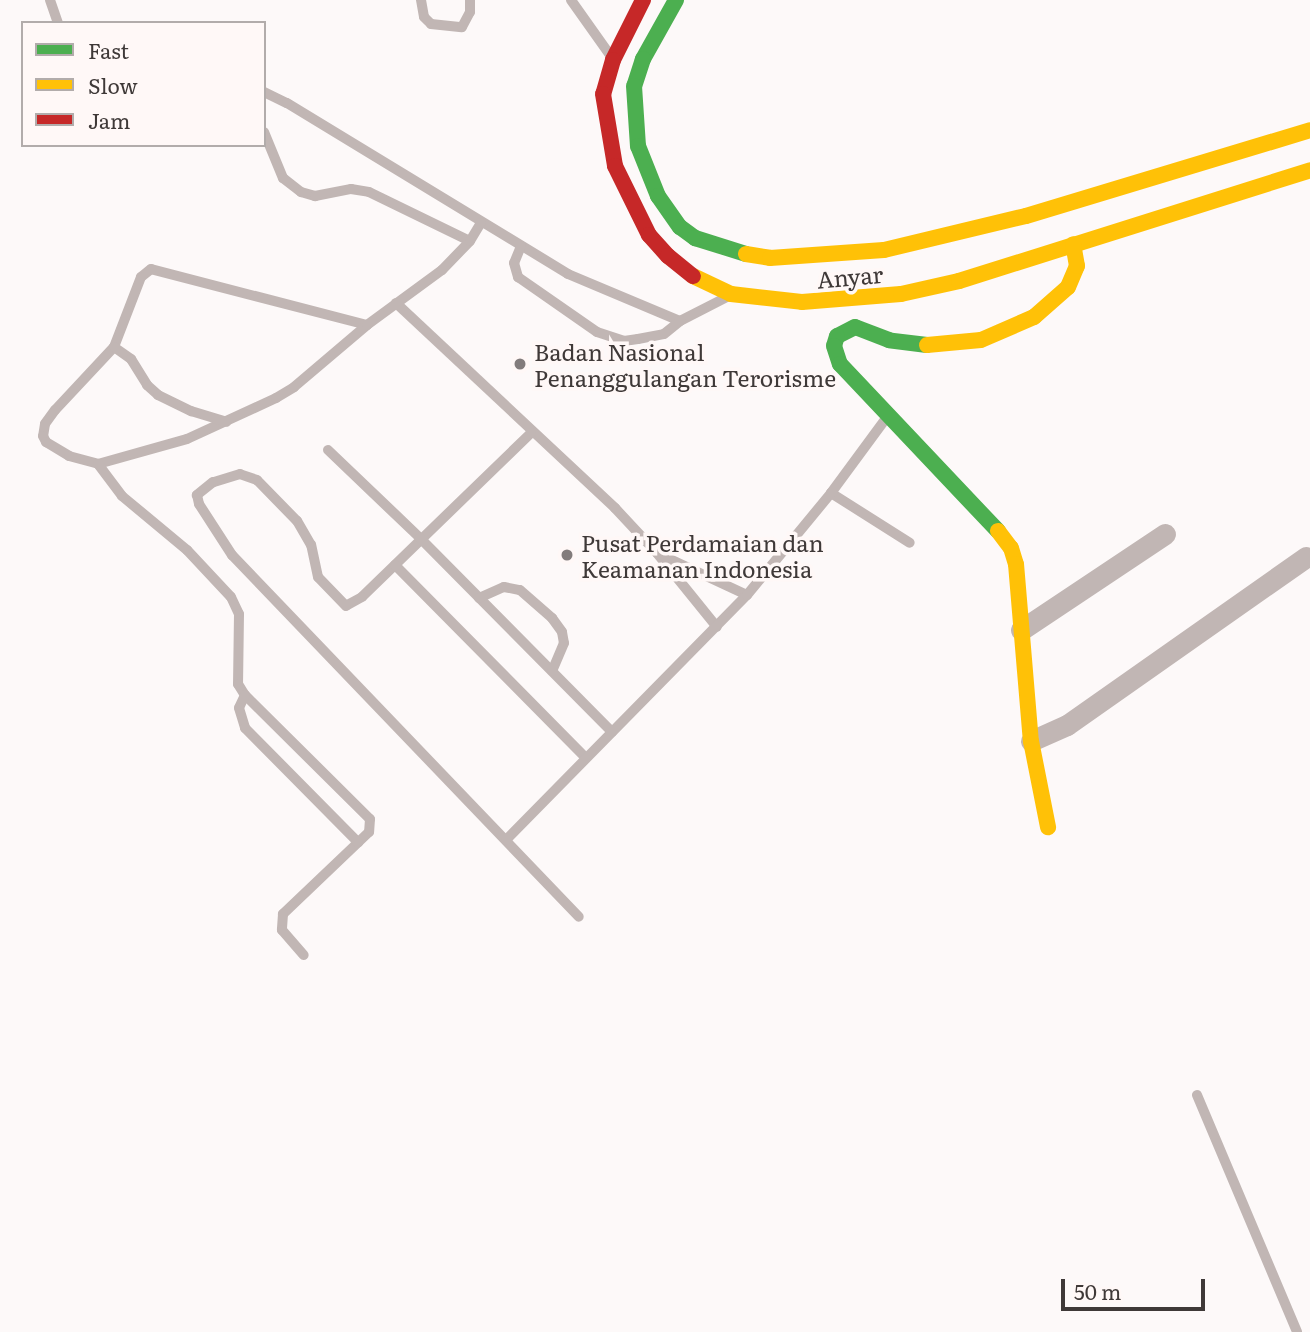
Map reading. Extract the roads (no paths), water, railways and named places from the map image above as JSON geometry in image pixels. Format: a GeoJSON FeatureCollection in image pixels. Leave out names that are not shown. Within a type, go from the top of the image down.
{"type":"FeatureCollection","features":[{"type":"Feature","properties":{"kind":"street","name":"Anyar"},"geometry":{"type":"LineString","coordinates":[[643,0],[613,60],[603,94],[615,166],[649,235],[684,271],[701,282],[731,294],[802,302],[901,294],[959,281],[1032,236],[1310,130]]}},
{"type":"Feature","properties":{"kind":"street","name":"Anyar"},"geometry":{"type":"LineString","coordinates":[[676,0],[643,59],[632,99],[638,146],[658,195],[680,228],[695,238],[738,253],[769,258],[1032,236],[1073,244],[1310,170]]}},
{"type":"Feature","properties":{"kind":"street"},"geometry":{"type":"LineString","coordinates":[[603,94],[632,99]]}},
{"type":"Feature","properties":{"kind":"street"},"geometry":{"type":"LineString","coordinates":[[1048,827],[1031,741],[1016,564],[1004,537],[840,365],[834,346],[837,336],[846,329],[855,327],[890,340],[919,344],[939,346],[981,340],[1034,317],[1055,301],[1074,275],[1077,266],[1073,244]]}},
{"type":"Feature","properties":{"kind":"street"},"geometry":{"type":"LineString","coordinates":[[1021,630],[1165,534]]}},
{"type":"Feature","properties":{"kind":"street"},"geometry":{"type":"LineString","coordinates":[[1031,741],[1078,718],[1306,557]]}},
{"type":"Feature","properties":{"kind":"lane"},"geometry":{"type":"LineString","coordinates":[[50,0],[57,21]]}},
{"type":"Feature","properties":{"kind":"lane"},"geometry":{"type":"LineString","coordinates":[[421,0],[424,17],[431,24],[462,27],[470,12],[470,0]]}},
{"type":"Feature","properties":{"kind":"lane"},"geometry":{"type":"LineString","coordinates":[[571,0],[613,60]]}},
{"type":"Feature","properties":{"kind":"lane"},"geometry":{"type":"LineString","coordinates":[[266,93],[287,103],[568,274],[680,321]]}},
{"type":"Feature","properties":{"kind":"lane"},"geometry":{"type":"LineString","coordinates":[[266,137],[283,178],[301,192],[315,196],[351,188],[369,192],[470,241]]}},
{"type":"Feature","properties":{"kind":"lane"},"geometry":{"type":"LineString","coordinates":[[367,325],[151,269],[141,277],[114,347],[55,410],[43,430],[46,442],[69,456],[98,464],[187,439],[226,422],[294,387],[367,325],[442,270],[470,241],[481,223]]}},
{"type":"Feature","properties":{"kind":"lane"},"geometry":{"type":"LineString","coordinates":[[521,246],[514,263],[518,277],[597,332],[624,341],[664,334],[680,321],[731,294]]}},
{"type":"Feature","properties":{"kind":"lane"},"geometry":{"type":"LineString","coordinates":[[396,303],[531,433],[615,508],[657,552],[717,627]]}},
{"type":"Feature","properties":{"kind":"lane"},"geometry":{"type":"LineString","coordinates":[[114,347],[131,359],[147,385],[158,395],[191,411],[226,422]]}},
{"type":"Feature","properties":{"kind":"lane"},"geometry":{"type":"LineString","coordinates":[[506,839],[747,595],[831,493],[888,415]]}},
{"type":"Feature","properties":{"kind":"lane"},"geometry":{"type":"LineString","coordinates":[[531,433],[362,597],[346,606],[318,577],[310,545],[298,521],[257,480],[240,474],[213,482],[198,495],[199,504],[232,555],[579,917]]}},
{"type":"Feature","properties":{"kind":"lane"},"geometry":{"type":"LineString","coordinates":[[328,450],[420,538],[612,732]]}},
{"type":"Feature","properties":{"kind":"lane"},"geometry":{"type":"LineString","coordinates":[[98,464],[122,496],[187,550],[237,606],[238,684],[245,695],[370,819],[369,832],[283,914],[282,930],[304,954]]}},
{"type":"Feature","properties":{"kind":"lane"},"geometry":{"type":"LineString","coordinates":[[831,493],[910,543]]}},
{"type":"Feature","properties":{"kind":"lane"},"geometry":{"type":"LineString","coordinates":[[657,552],[747,595]]}},
{"type":"Feature","properties":{"kind":"lane"},"geometry":{"type":"LineString","coordinates":[[395,565],[585,757]]}},
{"type":"Feature","properties":{"kind":"lane"},"geometry":{"type":"LineString","coordinates":[[478,597],[504,587],[520,590],[552,618],[562,632],[564,643],[552,671]]}},
{"type":"Feature","properties":{"kind":"lane"},"geometry":{"type":"LineString","coordinates":[[245,695],[239,708],[241,722],[358,842]]}},
{"type":"Feature","properties":{"kind":"lane"},"geometry":{"type":"LineString","coordinates":[[284,767],[300,750]]}},
{"type":"Feature","properties":{"kind":"lane"},"geometry":{"type":"LineString","coordinates":[[1197,1095],[1297,1332]]}},
{"type":"Feature","properties":{"kind":"place","name":"Badan Nasional Penanggulangan Terorisme"},"geometry":{"type":"Point","coordinates":[520,364]}},
{"type":"Feature","properties":{"kind":"place","name":"Pusat Perdamaian dan Keamanan Indonesia"},"geometry":{"type":"Point","coordinates":[567,555]}}]}
